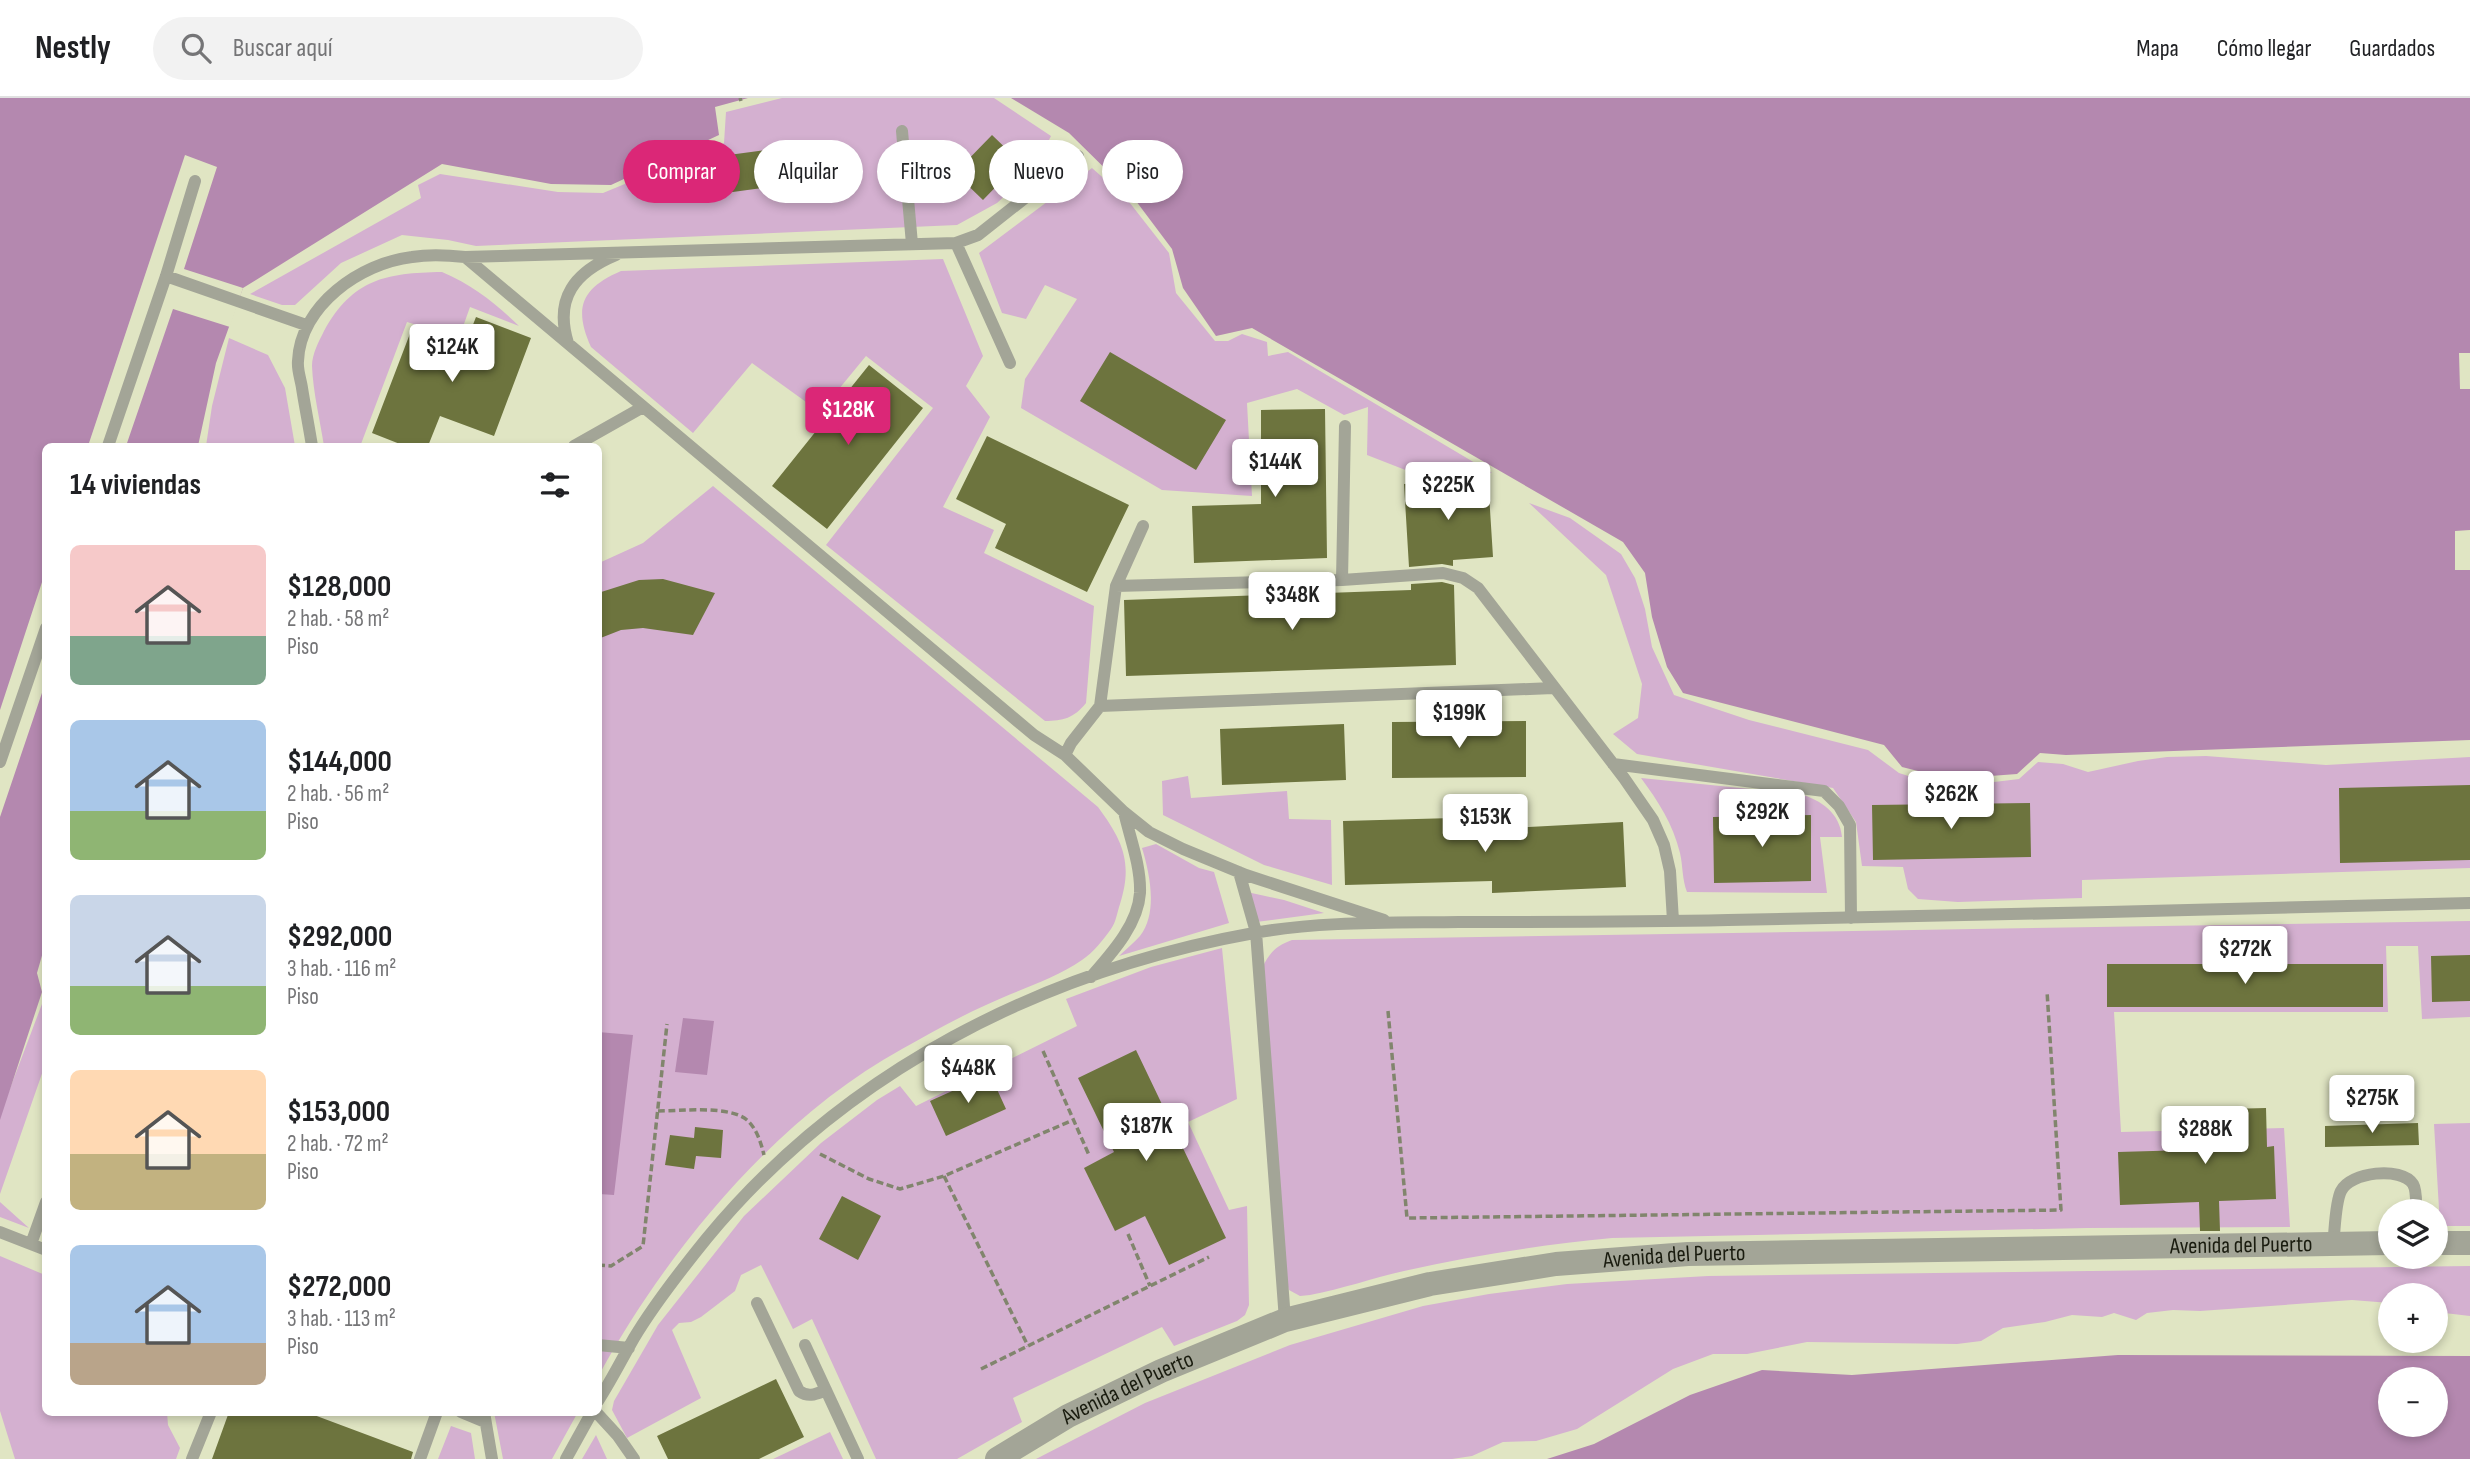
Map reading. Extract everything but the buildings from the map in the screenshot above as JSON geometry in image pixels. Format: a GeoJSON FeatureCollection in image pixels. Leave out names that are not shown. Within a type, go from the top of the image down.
{"type":"FeatureCollection","features":[{"type":"Feature","properties":{"kind":"street"},"geometry":{"type":"LineString","coordinates":[[2448,1242],[2470,1242]]}},
{"type":"Feature","properties":{"kind":"street","name":"Avenida del Puerto"},"geometry":{"type":"LineString","coordinates":[[997,1459],[1068,1416],[1161,1371],[1285,1320],[1430,1284],[1556,1264],[1675,1255],[2378,1243]]}},
{"type":"Feature","properties":{"kind":"lane"},"geometry":{"type":"LineString","coordinates":[[902,131],[912,244]]}},
{"type":"Feature","properties":{"kind":"lane"},"geometry":{"type":"LineString","coordinates":[[109,443],[195,181]]}},
{"type":"Feature","properties":{"kind":"lane"},"geometry":{"type":"LineString","coordinates":[[312,443],[298,362],[306,326],[328,298],[378,265],[410,257],[444,255],[465,257],[956,243],[978,235],[1019,203]]}},
{"type":"Feature","properties":{"kind":"lane"},"geometry":{"type":"LineString","coordinates":[[956,243],[1010,363]]}},
{"type":"Feature","properties":{"kind":"lane"},"geometry":{"type":"LineString","coordinates":[[568,343],[562,324],[563,309],[569,292],[577,279],[589,268],[623,252]]}},
{"type":"Feature","properties":{"kind":"lane"},"geometry":{"type":"LineString","coordinates":[[465,257],[1034,735],[1065,755],[1124,812],[1149,832],[1239,872],[1392,923]]}},
{"type":"Feature","properties":{"kind":"lane"},"geometry":{"type":"LineString","coordinates":[[166,276],[306,326]]}},
{"type":"Feature","properties":{"kind":"lane"},"geometry":{"type":"LineString","coordinates":[[579,443],[643,407]]}},
{"type":"Feature","properties":{"kind":"lane"},"geometry":{"type":"LineString","coordinates":[[1342,580],[1345,426]]}},
{"type":"Feature","properties":{"kind":"lane"},"geometry":{"type":"LineString","coordinates":[[1065,755],[1100,706],[1116,586],[1143,526]]}},
{"type":"Feature","properties":{"kind":"lane"},"geometry":{"type":"LineString","coordinates":[[1116,586],[1342,580],[1443,573],[1463,578],[1478,588],[1653,820],[1664,845],[1670,871],[1673,921]]}},
{"type":"Feature","properties":{"kind":"lane"},"geometry":{"type":"LineString","coordinates":[[0,762],[42,640]]}},
{"type":"Feature","properties":{"kind":"lane"},"geometry":{"type":"LineString","coordinates":[[1100,706],[1553,688]]}},
{"type":"Feature","properties":{"kind":"lane"},"geometry":{"type":"LineString","coordinates":[[1613,764],[1824,791],[1839,806],[1850,825],[1851,918]]}},
{"type":"Feature","properties":{"kind":"lane"},"geometry":{"type":"LineString","coordinates":[[1091,977],[1117,947],[1132,919],[1140,894],[1137,865],[1124,812]]}},
{"type":"Feature","properties":{"kind":"lane"},"geometry":{"type":"LineString","coordinates":[[1239,872],[1256,932],[1285,1320]]}},
{"type":"Feature","properties":{"kind":"lane"},"geometry":{"type":"LineString","coordinates":[[602,1394],[660,1300],[706,1240],[761,1179],[818,1125],[889,1076],[1016,1004],[1091,977],[1189,948],[1256,932],[1392,923],[1851,918],[2470,903]]}},
{"type":"Feature","properties":{"kind":"lane"},"geometry":{"type":"LineString","coordinates":[[2333,1245],[2340,1193],[2347,1182],[2359,1176],[2398,1174],[2408,1178],[2415,1187],[2416,1199]]}},
{"type":"Feature","properties":{"kind":"lane"},"geometry":{"type":"LineString","coordinates":[[31,1244],[42,1213]]}},
{"type":"Feature","properties":{"kind":"lane"},"geometry":{"type":"LineString","coordinates":[[0,1232],[42,1248]]}},
{"type":"Feature","properties":{"kind":"lane"},"geometry":{"type":"LineString","coordinates":[[757,1303],[799,1391],[811,1395],[826,1390]]}},
{"type":"Feature","properties":{"kind":"lane"},"geometry":{"type":"LineString","coordinates":[[602,1345],[629,1348]]}},
{"type":"Feature","properties":{"kind":"lane"},"geometry":{"type":"LineString","coordinates":[[805,1345],[858,1459]]}},
{"type":"Feature","properties":{"kind":"lane"},"geometry":{"type":"LineString","coordinates":[[192,1459],[209,1416]]}},
{"type":"Feature","properties":{"kind":"lane"},"geometry":{"type":"LineString","coordinates":[[420,1459],[436,1416]]}},
{"type":"Feature","properties":{"kind":"lane"},"geometry":{"type":"LineString","coordinates":[[566,1459],[592,1416]]}},
{"type":"Feature","properties":{"kind":"lane"},"geometry":{"type":"LineString","coordinates":[[598,1416],[618,1436],[634,1459]]}},
{"type":"Feature","properties":{"kind":"lane"},"geometry":{"type":"LineString","coordinates":[[485,1417],[492,1459]]}},
{"type":"Feature","properties":{"kind":"path"},"geometry":{"type":"LineString","coordinates":[[1388,1012],[1407,1218],[2061,1210],[2047,991]]}},
{"type":"Feature","properties":{"kind":"path"},"geometry":{"type":"LineString","coordinates":[[602,1265],[611,1266],[643,1246],[667,1024]]}},
{"type":"Feature","properties":{"kind":"path"},"geometry":{"type":"LineString","coordinates":[[1043,1051],[1089,1155]]}},
{"type":"Feature","properties":{"kind":"path"},"geometry":{"type":"LineString","coordinates":[[658,1111],[727,1111],[747,1120],[760,1137],[764,1157]]}},
{"type":"Feature","properties":{"kind":"path"},"geometry":{"type":"LineString","coordinates":[[820,1154],[869,1179],[900,1189],[944,1176],[1073,1119]]}},
{"type":"Feature","properties":{"kind":"path"},"geometry":{"type":"LineString","coordinates":[[944,1176],[1028,1346]]}},
{"type":"Feature","properties":{"kind":"path"},"geometry":{"type":"LineString","coordinates":[[1128,1234],[1150,1286]]}},
{"type":"Feature","properties":{"kind":"path"},"geometry":{"type":"LineString","coordinates":[[981,1369],[1209,1258]]}},
{"type":"Feature","properties":{"kind":"shaded area"},"geometry":{"type":"Polygon","coordinates":[[[0,98],[748,98],[715,107],[719,135],[708,140],[623,140],[623,179],[611,185],[551,184],[442,164],[243,288],[216,363],[199,443],[42,443],[42,956],[37,973],[42,992],[0,1120],[0,98]]]}},
{"type":"Feature","properties":{"kind":"shaded area"},"geometry":{"type":"Polygon","coordinates":[[[782,98],[994,98],[1051,136],[1049,140],[989,140],[989,203],[997,203],[957,225],[476,246],[402,235],[341,263],[295,305],[282,305],[250,294],[421,198],[418,185],[440,174],[558,192],[603,193],[623,185],[623,203],[740,203],[740,140],[724,140],[726,112],[782,98]]]}},
{"type":"Feature","properties":{"kind":"shaded area"},"geometry":{"type":"Polygon","coordinates":[[[1011,98],[2470,98],[2470,740],[2066,755],[2040,753],[2017,774],[1950,779],[1902,767],[1884,745],[1683,693],[1667,667],[1652,617],[1645,573],[1623,542],[1252,328],[1216,336],[1183,288],[1172,249],[1138,203],[1183,203],[1183,140],[1102,140],[1102,165],[1088,152],[1088,140],[1076,140],[1011,98]]]}},
{"type":"Feature","properties":{"kind":"shaded area"},"geometry":{"type":"Polygon","coordinates":[[[1092,168],[1102,177],[1102,203],[1130,203],[1169,253],[1176,293],[1215,341],[1228,341],[1242,334],[1267,342],[1268,356],[1288,352],[1492,473],[1408,471],[1367,455],[1368,407],[1344,415],[1297,389],[1247,403],[1252,496],[1162,490],[1021,408],[1025,379],[1077,299],[1045,285],[1026,319],[1002,313],[979,253],[1045,203],[1088,203],[1088,171],[1092,168]]]}},
{"type":"Feature","properties":{"kind":"shaded area"},"geometry":{"type":"Polygon","coordinates":[[[943,259],[983,356],[966,386],[990,417],[943,507],[994,530],[984,553],[1094,606],[1086,703],[1077,712],[1063,719],[1045,721],[826,545],[933,408],[866,356],[820,412],[752,363],[693,433],[591,347],[583,321],[582,310],[590,292],[597,284],[621,271],[943,259]]]}},
{"type":"Feature","properties":{"kind":"shaded area"},"geometry":{"type":"Polygon","coordinates":[[[442,272],[464,283],[483,295],[519,326],[470,307],[459,338],[407,322],[361,443],[324,443],[312,361],[324,331],[347,300],[372,282],[387,277],[442,272]]]}},
{"type":"Feature","properties":{"kind":"shaded area"},"geometry":{"type":"Polygon","coordinates":[[[229,338],[268,355],[285,388],[294,443],[206,443],[212,406],[229,338]]]}},
{"type":"Feature","properties":{"kind":"shaded area"},"geometry":{"type":"Polygon","coordinates":[[[713,486],[1098,807],[1119,842],[1126,876],[1113,926],[1086,957],[1059,973],[943,1026],[902,1049],[856,1078],[811,1112],[768,1150],[691,1236],[657,1282],[602,1370],[602,562],[643,543],[713,486]]]}},
{"type":"Feature","properties":{"kind":"shaded area"},"geometry":{"type":"Polygon","coordinates":[[[1529,503],[1570,518],[1621,554],[1635,578],[1645,609],[1652,647],[1674,695],[1749,720],[1868,750],[1899,773],[1927,782],[1978,784],[2019,779],[2038,762],[2063,764],[2088,772],[2167,757],[2206,756],[2326,765],[2470,757],[2470,868],[2082,880],[2082,898],[1958,902],[1918,899],[1908,889],[1903,867],[1862,866],[1856,822],[1833,788],[1637,754],[1613,734],[1638,718],[1642,684],[1606,575],[1529,503]]]}},
{"type":"Feature","properties":{"kind":"shaded area"},"geometry":{"type":"Polygon","coordinates":[[[1188,776],[1191,798],[1287,791],[1289,819],[1331,820],[1332,885],[1264,865],[1163,815],[1162,781],[1188,776]]]}},
{"type":"Feature","properties":{"kind":"shaded area"},"geometry":{"type":"Polygon","coordinates":[[[1641,778],[1800,794],[1822,804],[1838,821],[1842,837],[1820,837],[1827,893],[1687,892],[1673,832],[1659,804],[1641,778]]]}},
{"type":"Feature","properties":{"kind":"shaded area"},"geometry":{"type":"Polygon","coordinates":[[[1156,844],[1199,868],[1214,872],[1229,923],[1119,956],[1138,939],[1146,927],[1151,893],[1142,848],[1156,844]]]}},
{"type":"Feature","properties":{"kind":"shaded area"},"geometry":{"type":"Polygon","coordinates":[[[1247,892],[1284,900],[1324,913],[1256,922],[1247,892]]]}},
{"type":"Feature","properties":{"kind":"shaded area"},"geometry":{"type":"Polygon","coordinates":[[[2470,921],[2470,1017],[2422,1019],[2418,946],[2386,946],[2388,1012],[2114,1012],[2121,1132],[2284,1128],[2290,1227],[2087,1228],[1612,1238],[1456,1260],[1310,1295],[1300,1296],[1289,1290],[1285,1277],[1262,968],[1274,950],[1292,940],[2470,921]]]}},
{"type":"Feature","properties":{"kind":"shaded area"},"geometry":{"type":"Polygon","coordinates":[[[1222,948],[1237,1099],[1188,1122],[1229,1210],[1247,1206],[1249,1305],[1245,1315],[1237,1321],[1174,1346],[1162,1327],[1013,1398],[1022,1422],[957,1459],[876,1459],[812,1319],[793,1329],[761,1265],[741,1275],[735,1291],[701,1317],[691,1322],[679,1323],[672,1330],[701,1398],[627,1438],[612,1410],[614,1401],[658,1325],[744,1216],[821,1143],[877,1100],[900,1086],[916,1106],[1077,1026],[1066,999],[1151,967],[1222,948]]]}},
{"type":"Feature","properties":{"kind":"shaded area"},"geometry":{"type":"Polygon","coordinates":[[[42,1004],[42,1074],[0,1194],[0,1115],[42,1004]]]}},
{"type":"Feature","properties":{"kind":"shaded area"},"geometry":{"type":"Polygon","coordinates":[[[683,1018],[714,1021],[707,1075],[675,1072],[683,1018]]]}},
{"type":"Feature","properties":{"kind":"shaded area"},"geometry":{"type":"Polygon","coordinates":[[[602,1032],[633,1035],[614,1195],[602,1194],[602,1032]]]}},
{"type":"Feature","properties":{"kind":"shaded area"},"geometry":{"type":"Polygon","coordinates":[[[2470,1123],[2470,1226],[2448,1226],[2448,1199],[2438,1199],[2434,1124],[2470,1123]]]}},
{"type":"Feature","properties":{"kind":"shaded area"},"geometry":{"type":"Polygon","coordinates":[[[0,1202],[29,1228],[0,1217],[0,1202]]]}},
{"type":"Feature","properties":{"kind":"shaded area"},"geometry":{"type":"Polygon","coordinates":[[[0,1256],[42,1274],[42,1416],[167,1416],[168,1425],[180,1448],[176,1459],[15,1459],[0,1411],[0,1256]]]}},
{"type":"Feature","properties":{"kind":"shaded area"},"geometry":{"type":"Polygon","coordinates":[[[2448,1266],[2470,1266],[2470,1316],[2448,1313],[2448,1283],[2378,1283],[2378,1302],[2352,1300],[2200,1311],[2173,1310],[2147,1313],[2136,1320],[2114,1313],[2102,1317],[2072,1315],[2003,1328],[1981,1341],[1957,1344],[1807,1342],[1747,1354],[1713,1354],[1673,1369],[1577,1429],[1536,1441],[1503,1442],[1472,1456],[1452,1459],[1036,1459],[1145,1403],[1290,1345],[1423,1306],[1489,1294],[1567,1284],[1708,1276],[2378,1267],[2448,1269],[2448,1266]]]}},
{"type":"Feature","properties":{"kind":"shaded area"},"geometry":{"type":"Polygon","coordinates":[[[2118,1355],[2470,1356],[2470,1459],[1547,1459],[1594,1444],[1690,1395],[1762,1370],[1852,1375],[2118,1355]]]}},
{"type":"Feature","properties":{"kind":"shaded area"},"geometry":{"type":"Polygon","coordinates":[[[495,1416],[576,1416],[552,1459],[503,1459],[495,1416]]]}},
{"type":"Feature","properties":{"kind":"shaded area"},"geometry":{"type":"Polygon","coordinates":[[[451,1426],[471,1433],[475,1459],[438,1459],[451,1426]]]}},
{"type":"Feature","properties":{"kind":"shaded area"},"geometry":{"type":"Polygon","coordinates":[[[830,1432],[843,1459],[773,1459],[830,1432]]]}},
{"type":"Feature","properties":{"kind":"shaded area"},"geometry":{"type":"Polygon","coordinates":[[[596,1435],[607,1459],[582,1459],[596,1435]]]}},
{"type":"Feature","properties":{"kind":"pier"},"geometry":{"type":"Polygon","coordinates":[[[185,155],[217,167],[184,269],[243,288],[230,327],[173,309],[127,443],[89,443],[185,155]]]}},
{"type":"Feature","properties":{"kind":"pier"},"geometry":{"type":"Polygon","coordinates":[[[2459,353],[2470,353],[2470,389],[2460,389],[2459,353]]]}},
{"type":"Feature","properties":{"kind":"pier"},"geometry":{"type":"Polygon","coordinates":[[[2470,530],[2470,570],[2455,570],[2455,531],[2470,530]]]}},
{"type":"Feature","properties":{"kind":"pier"},"geometry":{"type":"Polygon","coordinates":[[[42,582],[42,693],[0,817],[0,710],[42,582]]]}}]}
